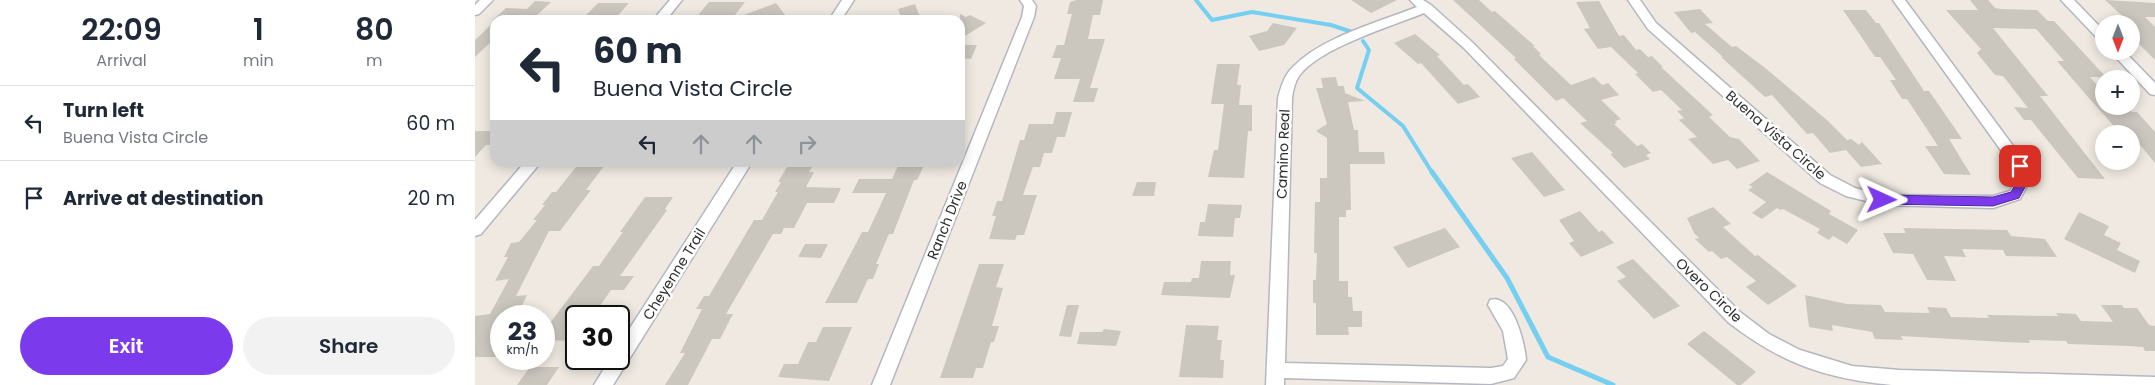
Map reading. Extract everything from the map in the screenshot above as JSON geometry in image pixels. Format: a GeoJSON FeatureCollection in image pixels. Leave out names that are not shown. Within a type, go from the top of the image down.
{"type":"FeatureCollection","features":[{"type":"Feature","properties":{"kind":"street"},"geometry":{"type":"LineString","coordinates":[[475,10],[487,0]]}},
{"type":"Feature","properties":{"kind":"street"},"geometry":{"type":"LineString","coordinates":[[663,15],[676,0]]}},
{"type":"Feature","properties":{"kind":"street"},"geometry":{"type":"LineString","coordinates":[[838,15],[848,0]]}},
{"type":"Feature","properties":{"kind":"street","name":"Ranch Drive"},"geometry":{"type":"LineString","coordinates":[[881,385],[1028,17],[1030,6],[1026,0]]}},
{"type":"Feature","properties":{"kind":"street","name":"Buena Vista Circle"},"geometry":{"type":"LineString","coordinates":[[1634,0],[1652,26],[1825,179],[1851,192],[1882,200],[1993,202],[2015,195],[2023,180],[2020,166],[1899,0]]}},
{"type":"Feature","properties":{"kind":"street"},"geometry":{"type":"LineString","coordinates":[[2067,0],[2095,29]]}},
{"type":"Feature","properties":{"kind":"street","name":"Camino Real"},"geometry":{"type":"LineString","coordinates":[[1275,378],[1285,98],[1288,82],[1298,69],[1310,59],[1421,4]]}},
{"type":"Feature","properties":{"kind":"street","name":"Overo Circle"},"geometry":{"type":"LineString","coordinates":[[1421,4],[1474,51],[1734,317],[1763,339],[1795,356],[1852,374],[1902,381],[2155,385]]}},
{"type":"Feature","properties":{"kind":"street"},"geometry":{"type":"LineString","coordinates":[[2125,60],[2155,91]]}},
{"type":"Feature","properties":{"kind":"street"},"geometry":{"type":"LineString","coordinates":[[475,230],[530,167]]}},
{"type":"Feature","properties":{"kind":"street","name":"Cheyenne Trail"},"geometry":{"type":"LineString","coordinates":[[603,385],[742,167]]}},
{"type":"Feature","properties":{"kind":"street"},"geometry":{"type":"LineString","coordinates":[[1275,378],[1491,376],[1508,372],[1517,360],[1516,338],[1510,324],[1496,305]]}},
{"type":"Feature","properties":{"kind":"building"},"geometry":{"type":"Polygon","coordinates":[[[1076,0],[1103,0],[1100,15],[1093,15],[1088,39],[1105,39],[1090,88],[1098,88],[1094,102],[1073,102],[1080,79],[1054,79],[1061,58],[1052,58],[1057,45],[1064,45],[1072,14],[1067,14],[1070,2],[1076,0]]]}},
{"type":"Feature","properties":{"kind":"building"},"geometry":{"type":"Polygon","coordinates":[[[1351,0],[1397,0],[1371,13],[1351,0]]]}},
{"type":"Feature","properties":{"kind":"building"},"geometry":{"type":"Polygon","coordinates":[[[1453,0],[1479,0],[1492,12],[1495,11],[1535,46],[1533,46],[1541,54],[1539,55],[1571,85],[1594,77],[1602,85],[1608,83],[1619,95],[1601,100],[1621,119],[1615,121],[1617,123],[1614,124],[1637,146],[1642,144],[1651,153],[1646,155],[1650,159],[1624,168],[1610,154],[1613,153],[1580,123],[1587,121],[1563,98],[1556,101],[1514,59],[1516,58],[1453,0]]]}},
{"type":"Feature","properties":{"kind":"building"},"geometry":{"type":"Polygon","coordinates":[[[1970,0],[1988,0],[1995,8],[2001,9],[2037,10],[2048,21],[2054,21],[2100,70],[2095,70],[2095,77],[2090,77],[2095,83],[2095,105],[2057,61],[2064,61],[2036,29],[1993,28],[2048,96],[2040,96],[2095,166],[2095,170],[2098,170],[2105,179],[2078,178],[2031,120],[2024,120],[2014,107],[2028,108],[2003,76],[1995,75],[1977,53],[1981,49],[1946,10],[1978,10],[1970,0]]]}},
{"type":"Feature","properties":{"kind":"building"},"geometry":{"type":"Polygon","coordinates":[[[2105,0],[2155,3],[2155,17],[2145,17],[2155,27],[2155,60],[2140,45],[2140,15],[2121,15],[2105,0]]]}},
{"type":"Feature","properties":{"kind":"building"},"geometry":{"type":"Polygon","coordinates":[[[535,1],[551,2],[537,15],[498,15],[506,8],[527,9],[535,1]]]}},
{"type":"Feature","properties":{"kind":"building"},"geometry":{"type":"Polygon","coordinates":[[[1599,1],[1619,36],[1624,35],[1636,50],[1640,49],[1648,57],[1652,56],[1663,67],[1661,67],[1713,115],[1709,117],[1730,137],[1739,139],[1760,161],[1737,169],[1728,160],[1713,164],[1688,139],[1697,137],[1679,120],[1684,118],[1677,111],[1682,110],[1661,90],[1653,92],[1635,74],[1638,73],[1611,47],[1598,49],[1584,29],[1590,28],[1576,2],[1599,1]]]}},
{"type":"Feature","properties":{"kind":"building"},"geometry":{"type":"Polygon","coordinates":[[[709,2],[745,2],[735,15],[698,15],[709,2]]]}},
{"type":"Feature","properties":{"kind":"building"},"geometry":{"type":"Polygon","coordinates":[[[598,3],[629,3],[618,15],[586,15],[598,3]]]}},
{"type":"Feature","properties":{"kind":"building"},"geometry":{"type":"Polygon","coordinates":[[[776,3],[785,15],[744,15],[776,3]]]}},
{"type":"Feature","properties":{"kind":"building"},"geometry":{"type":"Polygon","coordinates":[[[915,4],[919,15],[900,15],[898,9],[915,4]]]}},
{"type":"Feature","properties":{"kind":"building"},"geometry":{"type":"Polygon","coordinates":[[[1700,9],[1713,23],[1705,24],[1732,47],[1736,46],[1764,67],[1828,121],[1847,140],[1851,139],[1859,145],[1862,142],[1882,164],[1861,167],[1846,150],[1830,153],[1813,133],[1807,134],[1772,95],[1765,97],[1695,32],[1691,33],[1674,12],[1700,9]]]}},
{"type":"Feature","properties":{"kind":"building"},"geometry":{"type":"Polygon","coordinates":[[[1843,10],[1866,10],[1876,23],[1879,23],[1924,91],[1929,91],[1962,139],[1949,139],[1971,175],[1944,174],[1925,146],[1938,146],[1907,99],[1902,99],[1890,80],[1896,80],[1880,57],[1875,57],[1843,10]]]}},
{"type":"Feature","properties":{"kind":"building"},"geometry":{"type":"Polygon","coordinates":[[[970,15],[986,23],[965,36],[965,16],[970,15]]]}},
{"type":"Feature","properties":{"kind":"building"},"geometry":{"type":"Polygon","coordinates":[[[1273,23],[1297,28],[1284,45],[1259,51],[1249,36],[1267,31],[1273,23]]]}},
{"type":"Feature","properties":{"kind":"building"},"geometry":{"type":"Polygon","coordinates":[[[490,26],[490,43],[475,57],[475,40],[490,26]]]}},
{"type":"Feature","properties":{"kind":"building"},"geometry":{"type":"Polygon","coordinates":[[[1415,34],[1440,55],[1437,56],[1464,85],[1468,84],[1480,97],[1458,104],[1421,63],[1418,64],[1394,43],[1415,34]]]}},
{"type":"Feature","properties":{"kind":"building"},"geometry":{"type":"Polygon","coordinates":[[[965,45],[977,45],[971,59],[965,58],[965,45]]]}},
{"type":"Feature","properties":{"kind":"building"},"geometry":{"type":"Polygon","coordinates":[[[1217,64],[1240,64],[1237,85],[1241,85],[1239,105],[1252,105],[1252,131],[1248,131],[1244,178],[1208,177],[1214,150],[1218,150],[1224,104],[1211,104],[1217,64]]]}},
{"type":"Feature","properties":{"kind":"building"},"geometry":{"type":"Polygon","coordinates":[[[1336,77],[1338,86],[1344,86],[1345,93],[1365,101],[1348,102],[1354,130],[1358,130],[1359,152],[1384,152],[1385,164],[1350,164],[1351,210],[1346,210],[1346,217],[1339,217],[1339,281],[1348,281],[1348,297],[1352,297],[1353,311],[1362,311],[1362,327],[1348,327],[1349,335],[1316,335],[1316,303],[1313,303],[1313,280],[1316,280],[1317,253],[1314,253],[1315,202],[1320,202],[1320,178],[1327,178],[1327,138],[1316,131],[1327,124],[1316,88],[1323,88],[1321,78],[1336,77]]]}},
{"type":"Feature","properties":{"kind":"building"},"geometry":{"type":"Polygon","coordinates":[[[1056,112],[1072,112],[1065,137],[1057,137],[1052,153],[1044,153],[1040,167],[1033,167],[1023,195],[1037,195],[1024,235],[1017,235],[1015,240],[989,239],[996,216],[992,216],[997,201],[1002,201],[1020,140],[1024,140],[1029,124],[1053,124],[1056,112]]]}},
{"type":"Feature","properties":{"kind":"building"},"geometry":{"type":"Polygon","coordinates":[[[2104,115],[2140,115],[2155,132],[2155,163],[2140,145],[2140,125],[2113,125],[2104,115]]]}},
{"type":"Feature","properties":{"kind":"building"},"geometry":{"type":"Polygon","coordinates":[[[475,131],[490,131],[490,145],[486,145],[475,157],[475,131]]]}},
{"type":"Feature","properties":{"kind":"building"},"geometry":{"type":"Polygon","coordinates":[[[1532,152],[1565,190],[1544,197],[1511,158],[1532,152]]]}},
{"type":"Feature","properties":{"kind":"building"},"geometry":{"type":"Polygon","coordinates":[[[576,167],[603,167],[586,190],[591,190],[560,231],[549,231],[516,296],[527,295],[522,305],[495,305],[509,279],[495,281],[508,257],[504,257],[511,243],[519,242],[537,220],[533,220],[545,205],[542,205],[552,192],[556,192],[576,167]]]}},
{"type":"Feature","properties":{"kind":"building"},"geometry":{"type":"Polygon","coordinates":[[[787,167],[812,167],[809,172],[814,172],[806,187],[841,188],[834,203],[807,203],[794,228],[784,228],[781,234],[773,234],[726,314],[733,314],[720,339],[712,339],[688,385],[665,385],[685,353],[680,353],[702,309],[696,309],[704,296],[709,296],[754,220],[762,220],[778,192],[775,192],[781,182],[778,182],[787,167]]]}},
{"type":"Feature","properties":{"kind":"building"},"geometry":{"type":"Polygon","coordinates":[[[898,167],[923,167],[917,180],[914,180],[893,234],[889,234],[876,264],[879,264],[873,279],[868,279],[857,303],[825,303],[862,232],[868,232],[886,193],[852,193],[859,179],[892,179],[898,167]]]}},
{"type":"Feature","properties":{"kind":"building"},"geometry":{"type":"Polygon","coordinates":[[[1767,172],[1831,211],[1829,214],[1858,230],[1847,244],[1833,236],[1829,240],[1817,233],[1820,229],[1783,209],[1777,208],[1762,219],[1752,213],[1766,202],[1748,190],[1753,187],[1749,185],[1767,172]]]}},
{"type":"Feature","properties":{"kind":"building"},"geometry":{"type":"Polygon","coordinates":[[[1137,182],[1156,182],[1154,196],[1132,196],[1137,182]]]}},
{"type":"Feature","properties":{"kind":"building"},"geometry":{"type":"Polygon","coordinates":[[[645,197],[673,197],[665,209],[667,210],[620,276],[634,276],[624,290],[611,290],[601,305],[565,305],[565,341],[555,340],[555,316],[593,266],[599,266],[623,232],[620,232],[645,197]]]}},
{"type":"Feature","properties":{"kind":"building"},"geometry":{"type":"Polygon","coordinates":[[[1208,204],[1242,205],[1240,218],[1235,218],[1233,237],[1198,236],[1200,222],[1205,222],[1208,204]]]}},
{"type":"Feature","properties":{"kind":"building"},"geometry":{"type":"Polygon","coordinates":[[[1713,207],[1731,224],[1723,227],[1755,256],[1758,255],[1797,286],[1768,305],[1746,287],[1756,281],[1727,257],[1721,259],[1712,251],[1709,252],[1695,239],[1699,238],[1694,233],[1687,218],[1713,207]]]}},
{"type":"Feature","properties":{"kind":"building"},"geometry":{"type":"Polygon","coordinates":[[[1580,211],[1599,232],[1602,230],[1614,243],[1581,257],[1569,243],[1574,241],[1559,220],[1580,211]]]}},
{"type":"Feature","properties":{"kind":"building"},"geometry":{"type":"Polygon","coordinates":[[[2079,212],[2109,226],[2104,235],[2121,243],[2117,250],[2140,261],[2135,273],[2064,239],[2079,212]]]}},
{"type":"Feature","properties":{"kind":"building"},"geometry":{"type":"Polygon","coordinates":[[[1445,228],[1460,247],[1408,268],[1393,247],[1445,228]]]}},
{"type":"Feature","properties":{"kind":"building"},"geometry":{"type":"Polygon","coordinates":[[[1903,228],[2007,230],[2011,236],[2045,239],[2057,257],[2006,256],[2003,250],[1962,249],[1966,257],[1944,256],[1956,281],[1927,280],[1913,254],[1893,253],[1883,233],[1906,233],[1903,228]]]}},
{"type":"Feature","properties":{"kind":"building"},"geometry":{"type":"Polygon","coordinates":[[[805,244],[828,244],[821,258],[798,257],[805,244]]]}},
{"type":"Feature","properties":{"kind":"building"},"geometry":{"type":"Polygon","coordinates":[[[1633,259],[1680,306],[1654,319],[1617,281],[1626,277],[1616,267],[1633,259]]]}},
{"type":"Feature","properties":{"kind":"building"},"geometry":{"type":"Polygon","coordinates":[[[1201,261],[1231,261],[1230,275],[1235,275],[1230,298],[1161,295],[1164,282],[1191,282],[1192,278],[1199,278],[1201,261]]]}},
{"type":"Feature","properties":{"kind":"building"},"geometry":{"type":"Polygon","coordinates":[[[979,264],[1004,264],[996,287],[1003,288],[992,326],[999,326],[994,342],[991,342],[983,368],[976,368],[973,378],[940,378],[979,264]]]}},
{"type":"Feature","properties":{"kind":"building"},"geometry":{"type":"Polygon","coordinates":[[[1805,295],[1847,304],[1881,305],[1885,312],[1930,313],[1927,307],[1946,308],[1951,317],[1989,318],[1987,315],[2058,316],[2056,313],[2076,314],[2081,321],[2113,322],[2101,305],[2122,305],[2124,308],[2137,308],[2149,325],[2155,326],[2155,351],[2145,351],[2143,347],[2068,344],[2066,341],[2029,340],[2030,343],[1901,336],[1903,340],[1875,339],[1872,332],[1832,325],[1833,331],[1809,327],[1805,295]]]}},
{"type":"Feature","properties":{"kind":"building"},"geometry":{"type":"Polygon","coordinates":[[[1067,305],[1079,305],[1071,337],[1059,336],[1067,305]]]}},
{"type":"Feature","properties":{"kind":"building"},"geometry":{"type":"Polygon","coordinates":[[[490,314],[490,357],[475,357],[475,316],[490,314]]]}},
{"type":"Feature","properties":{"kind":"building"},"geometry":{"type":"Polygon","coordinates":[[[1186,325],[1219,326],[1217,340],[1222,340],[1220,360],[1224,360],[1223,378],[1179,377],[1186,325]]]}},
{"type":"Feature","properties":{"kind":"building"},"geometry":{"type":"Polygon","coordinates":[[[823,327],[852,327],[829,381],[778,377],[784,364],[798,364],[808,342],[816,342],[823,327]]]}},
{"type":"Feature","properties":{"kind":"building"},"geometry":{"type":"Polygon","coordinates":[[[1104,329],[1121,331],[1116,346],[1077,344],[1080,332],[1102,332],[1104,329]]]}},
{"type":"Feature","properties":{"kind":"building"},"geometry":{"type":"Polygon","coordinates":[[[1704,331],[1756,372],[1741,385],[1737,385],[1687,344],[1704,331]]]}},
{"type":"Feature","properties":{"kind":"building"},"geometry":{"type":"Polygon","coordinates":[[[555,367],[559,367],[547,385],[517,385],[528,370],[555,370],[555,367]]]}},
{"type":"Feature","properties":{"kind":"waterway"},"geometry":{"type":"LineString","coordinates":[[1196,0],[1212,20],[1252,12],[1331,25],[1352,32]]}},
{"type":"Feature","properties":{"kind":"waterway"},"geometry":{"type":"LineString","coordinates":[[1363,41],[1369,50],[1357,88],[1403,126],[1433,174]]}},
{"type":"Feature","properties":{"kind":"waterway"},"geometry":{"type":"LineString","coordinates":[[1432,172],[1507,278],[1548,357],[1613,385]]}},
{"type":"Feature","properties":{"kind":"route"},"geometry":{"type":"LineString","coordinates":[[1882,200],[1993,202],[2015,195],[2023,180],[2020,166]]}}]}
